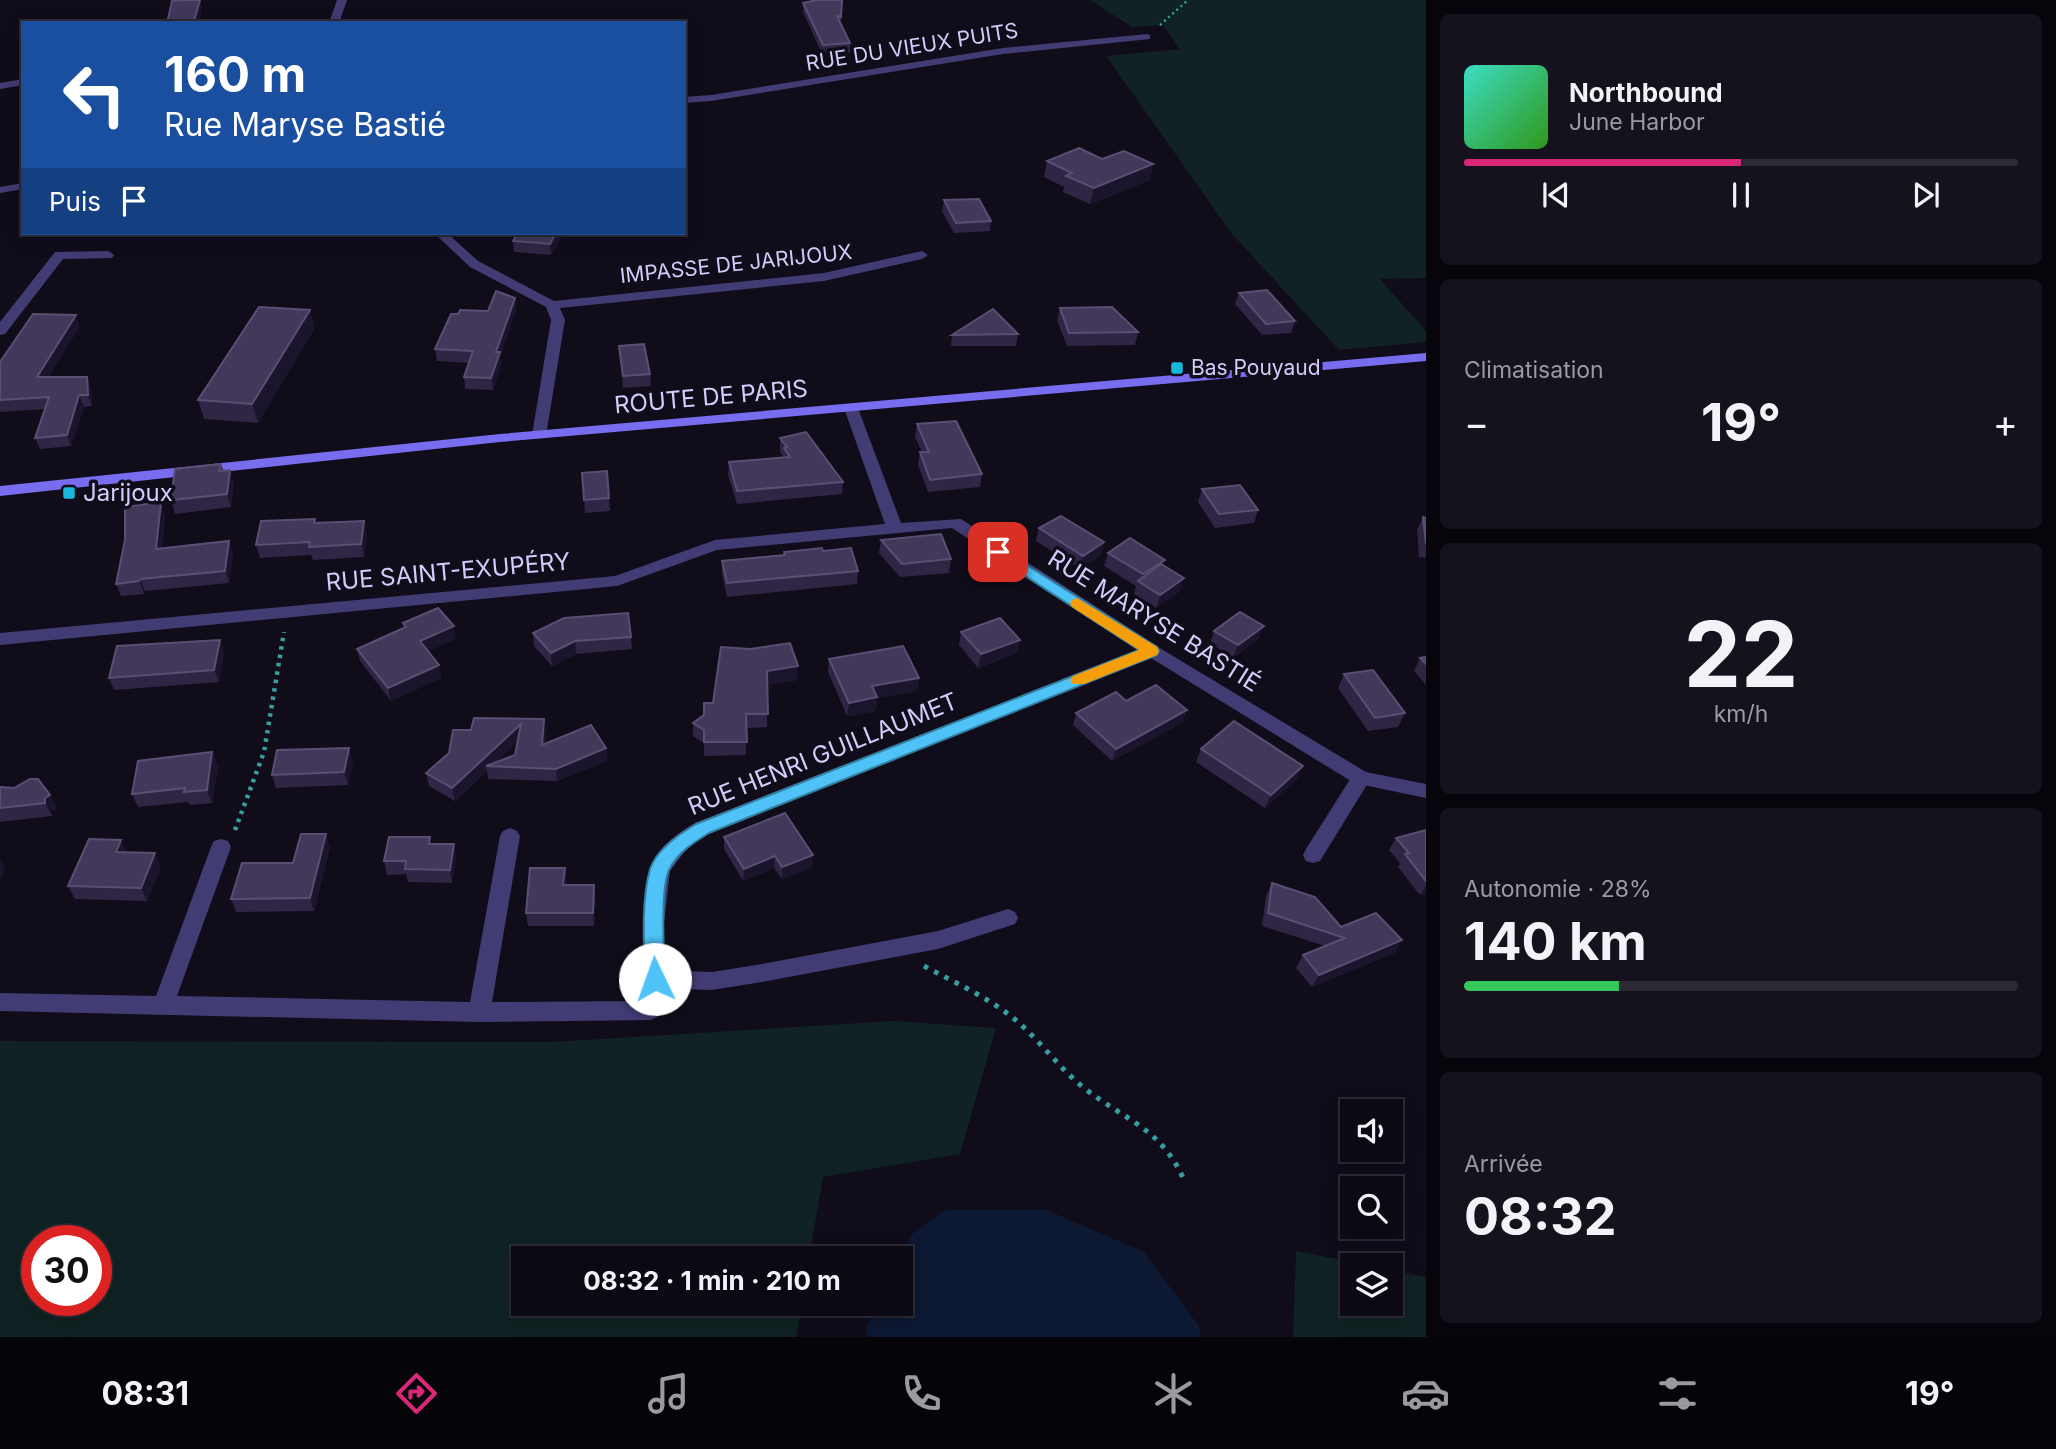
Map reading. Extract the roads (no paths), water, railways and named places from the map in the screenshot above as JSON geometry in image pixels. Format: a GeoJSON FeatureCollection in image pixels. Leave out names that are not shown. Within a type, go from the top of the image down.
{"type":"FeatureCollection","features":[{"type":"Feature","properties":{"kind":"main road","name":"ROUTE DE PARIS"},"geometry":{"type":"LineString","coordinates":[[0,491],[539,435],[1426,357]]}},
{"type":"Feature","properties":{"kind":"street"},"geometry":{"type":"LineString","coordinates":[[335,21],[342,0]]}},
{"type":"Feature","properties":{"kind":"street","name":"RUE DU VIEUX PUITS"},"geometry":{"type":"LineString","coordinates":[[686,100],[1003,51],[1147,37]]}},
{"type":"Feature","properties":{"kind":"street"},"geometry":{"type":"LineString","coordinates":[[0,86],[21,82]]}},
{"type":"Feature","properties":{"kind":"street"},"geometry":{"type":"LineString","coordinates":[[0,190],[21,187]]}},
{"type":"Feature","properties":{"kind":"street"},"geometry":{"type":"LineString","coordinates":[[442,235],[474,264],[552,305],[558,320],[539,435]]}},
{"type":"Feature","properties":{"kind":"street","name":"IMPASSE DE JARIJOUX"},"geometry":{"type":"LineString","coordinates":[[552,305],[824,277],[922,254]]}},
{"type":"Feature","properties":{"kind":"street"},"geometry":{"type":"LineString","coordinates":[[0,331],[59,255],[108,255]]}},
{"type":"Feature","properties":{"kind":"street"},"geometry":{"type":"LineString","coordinates":[[851,408],[895,529]]}},
{"type":"Feature","properties":{"kind":"street","name":"RUE MARYSE BASTIÉ"},"geometry":{"type":"LineString","coordinates":[[895,529],[955,523],[1152,651],[1361,778],[1426,791]]}},
{"type":"Feature","properties":{"kind":"street","name":"RUE SAINT-EXUPÉRY"},"geometry":{"type":"LineString","coordinates":[[0,639],[617,580],[715,545],[895,529]]}},
{"type":"Feature","properties":{"kind":"street","name":"RUE HENRI GUILLAUMET"},"geometry":{"type":"LineString","coordinates":[[0,1002],[480,1012],[650,1010],[655,979],[653,932],[660,869],[680,842],[702,828],[1152,651]]}},
{"type":"Feature","properties":{"kind":"street"},"geometry":{"type":"LineString","coordinates":[[1313,855],[1361,778]]}},
{"type":"Feature","properties":{"kind":"street"},"geometry":{"type":"LineString","coordinates":[[480,1012],[510,836]]}},
{"type":"Feature","properties":{"kind":"street"},"geometry":{"type":"LineString","coordinates":[[163,1006],[222,847]]}},
{"type":"Feature","properties":{"kind":"street"},"geometry":{"type":"LineString","coordinates":[[655,979],[712,981],[938,940],[1009,918]]}},
{"type":"Feature","properties":{"kind":"water"},"geometry":{"type":"Polygon","coordinates":[[[945,1210],[1047,1210],[1144,1252],[1199,1326],[1201,1337],[868,1337],[866,1328],[872,1316],[913,1316],[913,1246],[906,1246],[912,1234],[945,1210]]]}},
{"type":"Feature","properties":{"kind":"place","name":"Bas Pouyaud"},"geometry":{"type":"Point","coordinates":[1177,368]}},
{"type":"Feature","properties":{"kind":"place","name":"Jarijoux"},"geometry":{"type":"Point","coordinates":[69,493]}}]}
